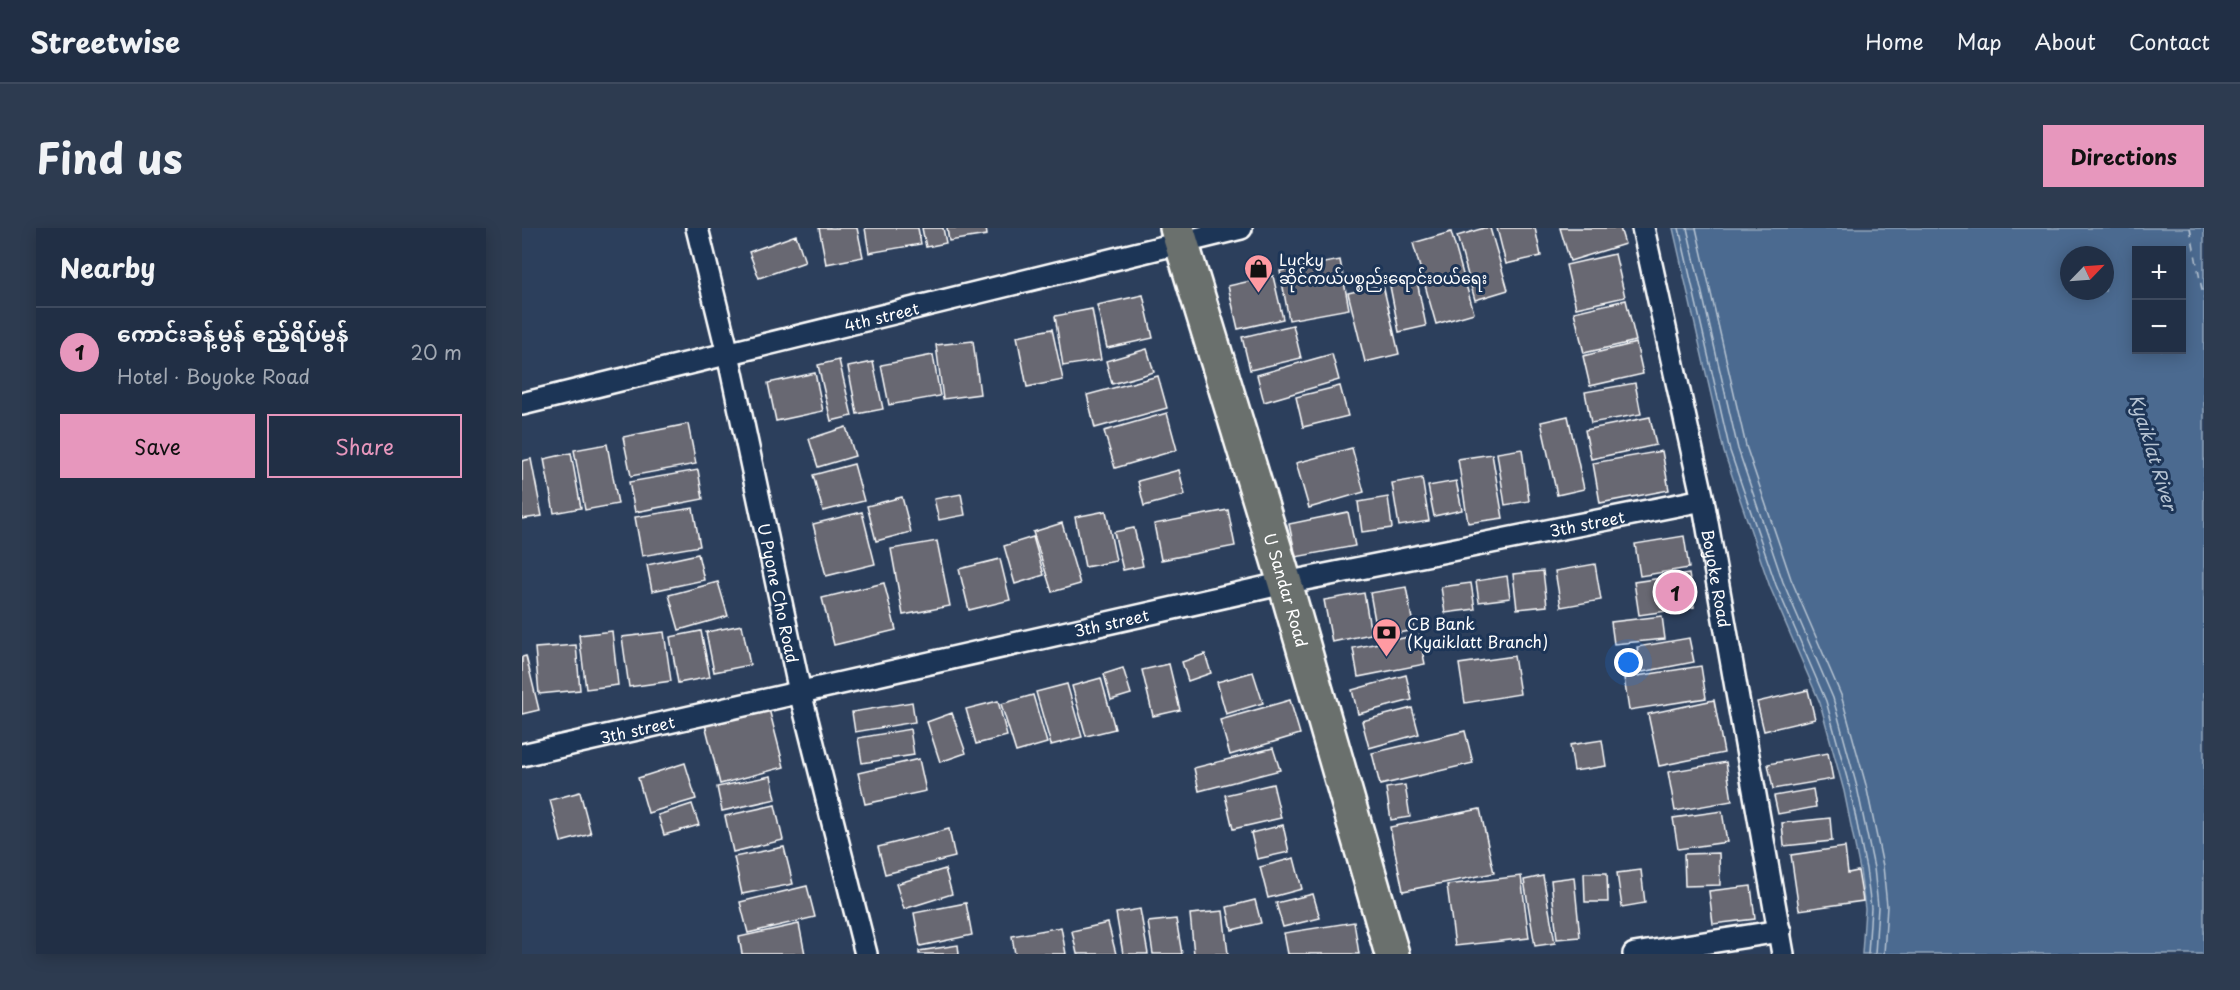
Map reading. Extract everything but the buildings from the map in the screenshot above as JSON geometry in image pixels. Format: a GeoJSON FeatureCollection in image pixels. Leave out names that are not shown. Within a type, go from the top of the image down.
{"type":"FeatureCollection","features":[{"type":"Feature","properties":{"kind":"main road","name":"U Sandar Road"},"geometry":{"type":"LineString","coordinates":[[1179,235],[1285,583],[1392,954]]}},
{"type":"Feature","properties":{"kind":"street","name":"U Pyone Cho Road"},"geometry":{"type":"LineString","coordinates":[[697,228],[728,354],[800,692],[866,954]]}},
{"type":"Feature","properties":{"kind":"street","name":"4th street"},"geometry":{"type":"LineString","coordinates":[[522,404],[728,354],[1179,235],[1241,228]]}},
{"type":"Feature","properties":{"kind":"street","name":"Boyoke Road"},"geometry":{"type":"LineString","coordinates":[[1643,228],[1703,500],[1783,954]]}},
{"type":"Feature","properties":{"kind":"street","name":"3th street"},"geometry":{"type":"LineString","coordinates":[[522,755],[1285,583],[1703,500]]}},
{"type":"Feature","properties":{"kind":"street"},"geometry":{"type":"LineString","coordinates":[[1634,954],[1780,931]]}},
{"type":"Feature","properties":{"kind":"water","name":"Kyaiklat River"},"geometry":{"type":"Polygon","coordinates":[[[1673,228],[2204,228],[2204,954],[1862,954],[1865,909],[1860,870],[1844,791],[1820,703],[1770,587],[1724,452],[1673,228]]]}},
{"type":"Feature","properties":{"kind":"ferry route"},"geometry":{"type":"LineString","coordinates":[[2190,228],[2204,300]]}},
{"type":"Feature","properties":{"kind":"place","name":"Lucky ဆိုင်ကယ်ပစ္စည်းရောင်း၀ယ်ရေး"},"geometry":{"type":"Point","coordinates":[1258,294]}},
{"type":"Feature","properties":{"kind":"place","name":"ကောင်းခန့်မွန် ဧည့်ရိပ်မွန်"},"geometry":{"type":"Point","coordinates":[1675,592]}},
{"type":"Feature","properties":{"kind":"place","name":"CB Bank (Kyaiklatt Branch)"},"geometry":{"type":"Point","coordinates":[1386,658]}}]}
